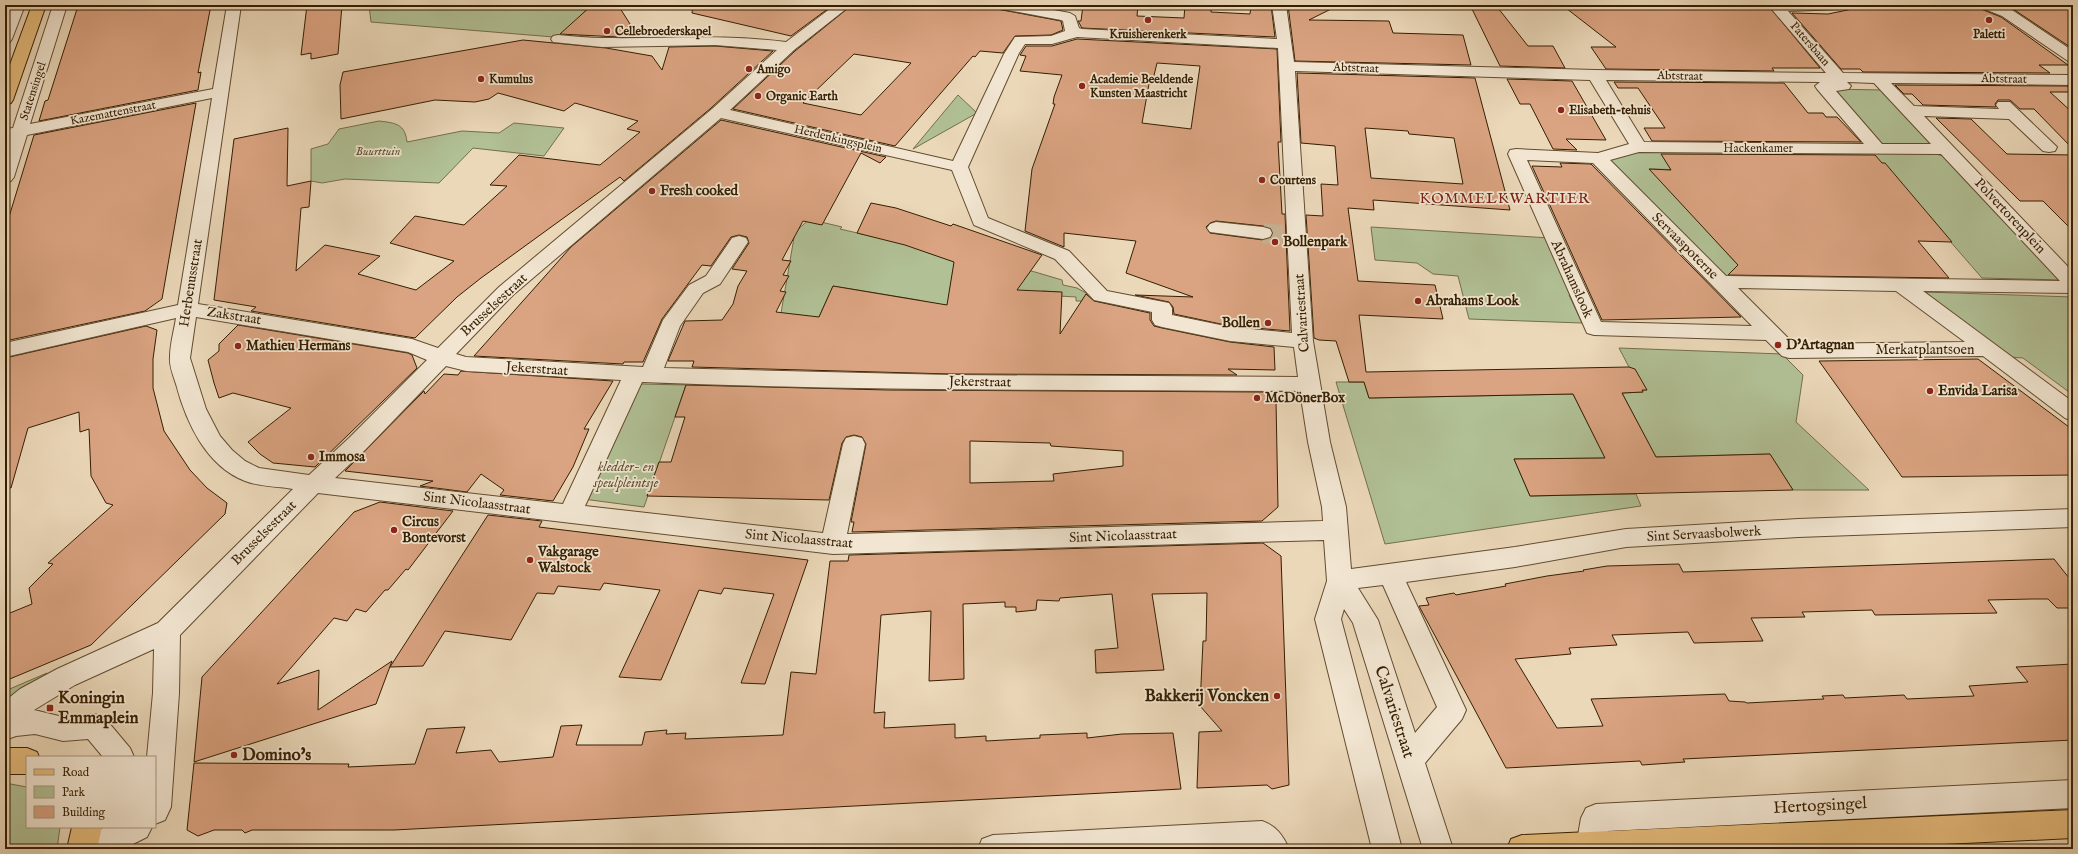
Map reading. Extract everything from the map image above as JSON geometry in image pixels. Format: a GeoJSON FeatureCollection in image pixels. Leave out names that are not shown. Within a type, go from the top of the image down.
{"type":"FeatureCollection","features":[{"type":"Feature","properties":{"kind":"main road","name":"Statensingel"},"geometry":{"type":"LineString","coordinates":[[5,100],[38,6]]}},
{"type":"Feature","properties":{"kind":"main road"},"geometry":{"type":"LineString","coordinates":[[5,761],[26,761]]}},
{"type":"Feature","properties":{"kind":"main road","name":"Hertogsingel"},"geometry":{"type":"LineString","coordinates":[[1522,849],[2073,824]]}},
{"type":"Feature","properties":{"kind":"main road"},"geometry":{"type":"LineString","coordinates":[[84,849],[87,828]]}},
{"type":"Feature","properties":{"kind":"street"},"geometry":{"type":"LineString","coordinates":[[5,39],[18,5]]}},
{"type":"Feature","properties":{"kind":"street"},"geometry":{"type":"LineString","coordinates":[[38,6],[54,5]]}},
{"type":"Feature","properties":{"kind":"street","name":"Statensingel"},"geometry":{"type":"LineString","coordinates":[[5,177],[13,132],[60,5]]}},
{"type":"Feature","properties":{"kind":"street","name":"Herbenusstraat"},"geometry":{"type":"LineString","coordinates":[[234,5],[180,358],[185,387],[200,424],[234,465],[247,473],[261,477],[271,477],[313,484]]}},
{"type":"Feature","properties":{"kind":"street","name":"Brusselsestraat"},"geometry":{"type":"LineString","coordinates":[[5,717],[30,698],[66,677],[167,631],[293,503],[356,444],[506,291],[718,112],[790,47],[844,5]]}},
{"type":"Feature","properties":{"kind":"street"},"geometry":{"type":"LineString","coordinates":[[1002,5],[1034,8],[1065,16],[1070,19],[1072,30],[1076,32]]}},
{"type":"Feature","properties":{"kind":"street","name":"Calvariestraat"},"geometry":{"type":"LineString","coordinates":[[1279,5],[1287,64],[1290,236],[1309,384],[1334,507],[1339,581],[1328,619],[1387,849]]}},
{"type":"Feature","properties":{"kind":"street"},"geometry":{"type":"LineString","coordinates":[[1987,5],[2003,8],[2073,58]]}},
{"type":"Feature","properties":{"kind":"street","name":"Patersbaan"},"geometry":{"type":"LineString","coordinates":[[1776,6],[1839,6]]}},
{"type":"Feature","properties":{"kind":"street","name":"Patersbaan"},"geometry":{"type":"LineString","coordinates":[[1776,6],[1839,78]]}},
{"type":"Feature","properties":{"kind":"street"},"geometry":{"type":"LineString","coordinates":[[1285,44],[1076,32],[1052,40],[1020,40],[959,167],[980,221],[1062,255],[1101,296],[1162,308],[1162,320],[1198,326],[1230,334],[1303,341]]}},
{"type":"Feature","properties":{"kind":"street"},"geometry":{"type":"LineString","coordinates":[[558,40],[602,44],[715,41],[760,43],[790,47]]}},
{"type":"Feature","properties":{"kind":"street","name":"Abtstraat"},"geometry":{"type":"LineString","coordinates":[[1287,64],[1595,75],[1839,78],[1882,82],[2073,80]]}},
{"type":"Feature","properties":{"kind":"street"},"geometry":{"type":"LineString","coordinates":[[1595,75],[1639,147]]}},
{"type":"Feature","properties":{"kind":"street"},"geometry":{"type":"LineString","coordinates":[[1882,82],[1823,86],[1877,149],[1946,149]]}},
{"type":"Feature","properties":{"kind":"street","name":"Polvertorenplein"},"geometry":{"type":"LineString","coordinates":[[1882,82],[2073,283]]}},
{"type":"Feature","properties":{"kind":"street","name":"Kazemattenstraat"},"geometry":{"type":"LineString","coordinates":[[13,132],[220,92]]}},
{"type":"Feature","properties":{"kind":"street"},"geometry":{"type":"LineString","coordinates":[[1910,111],[2009,110],[2049,147]]}},
{"type":"Feature","properties":{"kind":"street","name":"Herdenkingsplein"},"geometry":{"type":"LineString","coordinates":[[718,112],[959,167]]}},
{"type":"Feature","properties":{"kind":"street","name":"Hackenkamer"},"geometry":{"type":"LineString","coordinates":[[1516,154],[1598,158],[1639,147],[1877,149]]}},
{"type":"Feature","properties":{"kind":"street","name":"Abrahamslook"},"geometry":{"type":"LineString","coordinates":[[1516,154],[1594,328],[1772,333]]}},
{"type":"Feature","properties":{"kind":"street","name":"Servaaspoterne"},"geometry":{"type":"LineString","coordinates":[[1598,158],[1772,333]]}},
{"type":"Feature","properties":{"kind":"street"},"geometry":{"type":"LineString","coordinates":[[1216,228],[1263,233]]}},
{"type":"Feature","properties":{"kind":"street"},"geometry":{"type":"LineString","coordinates":[[570,514],[670,325],[696,289],[713,280],[739,242]]}},
{"type":"Feature","properties":{"kind":"street"},"geometry":{"type":"LineString","coordinates":[[1722,282],[1903,286],[2073,287]]}},
{"type":"Feature","properties":{"kind":"street","name":"Merkatplantsoen"},"geometry":{"type":"LineString","coordinates":[[1903,286],[2073,413]]}},
{"type":"Feature","properties":{"kind":"street","name":"Zakstraat"},"geometry":{"type":"LineString","coordinates":[[5,350],[187,309],[412,346],[440,357]]}},
{"type":"Feature","properties":{"kind":"street","name":"Merkatplantsoen"},"geometry":{"type":"LineString","coordinates":[[1772,333],[1789,351],[1989,349]]}},
{"type":"Feature","properties":{"kind":"street","name":"Jekerstraat"},"geometry":{"type":"LineString","coordinates":[[440,357],[466,364],[643,374],[951,382],[1309,384]]}},
{"type":"Feature","properties":{"kind":"street"},"geometry":{"type":"LineString","coordinates":[[833,544],[854,444]]}},
{"type":"Feature","properties":{"kind":"street","name":"Sint Nicolaasstraat"},"geometry":{"type":"LineString","coordinates":[[313,484],[833,544],[1335,530]]}},
{"type":"Feature","properties":{"kind":"street","name":"Sint Servaasbolwerk"},"geometry":{"type":"LineString","coordinates":[[1339,581],[1515,557],[1626,538],[1798,528],[2073,518]]}},
{"type":"Feature","properties":{"kind":"street"},"geometry":{"type":"LineString","coordinates":[[1390,574],[1452,710],[1409,760]]}},
{"type":"Feature","properties":{"kind":"street","name":"Calvariestraat"},"geometry":{"type":"LineString","coordinates":[[1339,581],[1365,620],[1438,849]]}},
{"type":"Feature","properties":{"kind":"street"},"geometry":{"type":"LineString","coordinates":[[156,808],[165,723],[167,631]]}},
{"type":"Feature","properties":{"kind":"street"},"geometry":{"type":"LineString","coordinates":[[5,728],[15,724],[35,722],[62,730],[94,726],[119,756]]}},
{"type":"Feature","properties":{"kind":"street","name":"Hertogsingel"},"geometry":{"type":"LineString","coordinates":[[1590,847],[1596,818],[2073,794]]}},
{"type":"Feature","properties":{"kind":"street"},"geometry":{"type":"LineString","coordinates":[[84,849],[106,828]]}},
{"type":"Feature","properties":{"kind":"street"},"geometry":{"type":"LineString","coordinates":[[91,849],[134,828]]}},
{"type":"Feature","properties":{"kind":"street"},"geometry":{"type":"LineString","coordinates":[[993,849],[1262,835],[1274,849]]}},
{"type":"Feature","properties":{"kind":"green space"},"geometry":{"type":"Polygon","coordinates":[[[369,5],[592,5],[579,17],[600,20],[578,39],[371,22],[369,5]]]}},
{"type":"Feature","properties":{"kind":"green space"},"geometry":{"type":"Polygon","coordinates":[[[1829,89],[1883,90],[1933,142],[1930,146],[1881,146],[1829,89]]]}},
{"type":"Feature","properties":{"kind":"green space"},"geometry":{"type":"Polygon","coordinates":[[[958,95],[977,113],[913,149],[958,95]]]}},
{"type":"Feature","properties":{"kind":"green space","name":"Buurttuin"},"geometry":{"type":"Polygon","coordinates":[[[379,121],[395,124],[402,128],[407,142],[462,131],[499,133],[514,123],[564,128],[544,156],[473,148],[439,183],[345,179],[322,183],[311,181],[311,149],[328,144],[339,129],[379,121]]]}},
{"type":"Feature","properties":{"kind":"green space"},"geometry":{"type":"Polygon","coordinates":[[[1638,150],[1936,154],[1943,156],[2063,280],[1982,278],[1882,163],[1764,161],[1903,279],[1872,279],[1725,171],[1650,169],[1749,277],[1719,276],[1609,162],[1610,160],[1638,150]]]}},
{"type":"Feature","properties":{"kind":"green space"},"geometry":{"type":"Polygon","coordinates":[[[813,216],[821,222],[842,227],[840,229],[1007,265],[1062,280],[1063,285],[1077,288],[1093,297],[1093,301],[1076,301],[1076,297],[1059,296],[1059,292],[1042,291],[1041,299],[947,307],[918,300],[833,286],[809,339],[781,313],[795,232],[813,216]]]}},
{"type":"Feature","properties":{"kind":"green space"},"geometry":{"type":"Polygon","coordinates":[[[1371,227],[1550,238],[1575,294],[1569,295],[1582,323],[1469,319],[1458,276],[1433,274],[1417,263],[1375,260],[1371,227]]]}},
{"type":"Feature","properties":{"kind":"green space"},"geometry":{"type":"Polygon","coordinates":[[[1925,292],[2073,297],[2073,395],[2023,358],[2009,357],[1925,292]]]}},
{"type":"Feature","properties":{"kind":"green space"},"geometry":{"type":"Polygon","coordinates":[[[1619,348],[1782,354],[1803,375],[1796,422],[1869,490],[1793,490],[1770,454],[1656,457],[1622,393],[1643,392],[1642,390],[1647,390],[1629,367],[1619,348]]]}},
{"type":"Feature","properties":{"kind":"green space"},"geometry":{"type":"Polygon","coordinates":[[[1336,382],[1364,382],[1369,398],[1573,394],[1605,458],[1514,459],[1530,496],[1636,494],[1641,506],[1385,544],[1336,382]]]}},
{"type":"Feature","properties":{"kind":"green space","name":"kledder- en speulpleintsje"},"geometry":{"type":"Polygon","coordinates":[[[640,384],[686,385],[644,507],[583,499],[640,384]]]}},
{"type":"Feature","properties":{"kind":"green space"},"geometry":{"type":"Polygon","coordinates":[[[47,673],[48,676],[5,705],[5,691],[47,673]]]}},
{"type":"Feature","properties":{"kind":"green space"},"geometry":{"type":"Polygon","coordinates":[[[5,783],[26,787],[26,828],[60,828],[57,849],[5,849],[5,783]]]}},
{"type":"Feature","properties":{"kind":"building"},"geometry":{"type":"Polygon","coordinates":[[[99,5],[211,5],[198,73],[201,72],[198,90],[39,121],[45,101],[48,100],[77,9],[99,5]]]}},
{"type":"Feature","properties":{"kind":"building"},"geometry":{"type":"Polygon","coordinates":[[[307,5],[342,5],[338,54],[311,59],[311,53],[301,55],[307,5]]]}},
{"type":"Feature","properties":{"kind":"building"},"geometry":{"type":"Polygon","coordinates":[[[592,5],[618,5],[630,24],[618,37],[560,34],[592,5]]]}},
{"type":"Feature","properties":{"kind":"building"},"geometry":{"type":"Polygon","coordinates":[[[693,5],[833,5],[791,36],[692,13],[693,5]]]}},
{"type":"Feature","properties":{"kind":"building"},"geometry":{"type":"Polygon","coordinates":[[[852,5],[994,5],[997,9],[1061,21],[1063,30],[1051,35],[1015,36],[1003,53],[980,51],[975,57],[973,56],[895,146],[733,109],[795,51],[852,5]],[[854,54],[803,103],[861,115],[911,63],[854,54]]]}},
{"type":"Feature","properties":{"kind":"building","name":"Kruisherenkerk"},"geometry":{"type":"Polygon","coordinates":[[[1083,5],[1138,5],[1137,16],[1184,18],[1185,5],[1211,5],[1211,12],[1250,14],[1251,5],[1271,5],[1275,37],[1082,28],[1078,21],[1081,21],[1083,5]]]}},
{"type":"Feature","properties":{"kind":"building"},"geometry":{"type":"Polygon","coordinates":[[[1288,5],[1339,5],[1309,20],[1389,21],[1393,33],[1463,35],[1471,65],[1295,61],[1288,5]]]}},
{"type":"Feature","properties":{"kind":"building"},"geometry":{"type":"Polygon","coordinates":[[[1562,5],[1768,5],[1820,68],[1772,68],[1774,71],[1606,69],[1591,47],[1616,47],[1562,5]]]}},
{"type":"Feature","properties":{"kind":"building"},"geometry":{"type":"Polygon","coordinates":[[[1872,5],[1979,5],[1981,9],[2001,17],[2068,65],[2039,65],[2050,73],[1863,72],[1860,69],[1841,69],[1792,13],[1828,14],[1872,5]]]}},
{"type":"Feature","properties":{"kind":"building"},"geometry":{"type":"Polygon","coordinates":[[[2004,5],[2073,5],[2073,49],[2013,9],[2004,5]]]}},
{"type":"Feature","properties":{"kind":"building"},"geometry":{"type":"Polygon","coordinates":[[[1498,8],[1528,46],[1553,46],[1565,68],[1500,66],[1472,9],[1498,8]]]}},
{"type":"Feature","properties":{"kind":"building"},"geometry":{"type":"Polygon","coordinates":[[[1077,39],[1277,49],[1281,142],[1278,142],[1282,214],[1285,214],[1290,331],[1230,326],[1174,314],[1173,307],[1169,302],[1135,295],[1193,297],[1126,273],[1136,241],[1064,233],[1064,247],[1025,231],[1032,169],[1055,104],[1053,104],[1054,97],[1062,75],[1020,71],[1026,56],[1020,55],[1026,46],[1052,46],[1077,39]],[[1157,63],[1152,84],[1149,84],[1142,123],[1191,129],[1200,66],[1157,63]],[[1216,221],[1210,223],[1206,227],[1210,233],[1263,240],[1270,238],[1273,234],[1270,228],[1263,226],[1216,221]]]}},
{"type":"Feature","properties":{"kind":"building"},"geometry":{"type":"Polygon","coordinates":[[[523,40],[606,48],[652,56],[662,70],[669,47],[715,46],[773,51],[711,108],[624,181],[620,177],[481,278],[457,297],[415,338],[251,311],[256,307],[214,300],[234,139],[288,128],[287,186],[311,181],[309,207],[301,208],[296,271],[325,245],[380,256],[358,274],[416,290],[454,261],[390,243],[415,216],[464,225],[507,186],[490,185],[519,155],[600,165],[640,132],[627,129],[638,121],[575,103],[564,111],[498,93],[489,99],[475,102],[435,100],[341,119],[340,85],[343,72],[523,40]]]}},
{"type":"Feature","properties":{"kind":"building"},"geometry":{"type":"Polygon","coordinates":[[[1297,73],[1475,78],[1510,210],[1373,200],[1374,210],[1348,208],[1358,281],[1435,285],[1443,319],[1359,315],[1366,372],[1629,367],[1635,369],[1647,390],[1642,390],[1643,392],[1622,393],[1656,457],[1770,454],[1793,490],[1530,496],[1514,459],[1605,458],[1573,394],[1369,398],[1364,382],[1349,382],[1336,341],[1319,340],[1314,338],[1306,215],[1323,216],[1321,184],[1338,185],[1335,146],[1301,143],[1297,73]],[[1365,128],[1371,178],[1463,184],[1454,138],[1409,134],[1408,131],[1365,128]]]}},
{"type":"Feature","properties":{"kind":"building","name":"Elisabeth-tehuis"},"geometry":{"type":"Polygon","coordinates":[[[1507,79],[1572,81],[1606,140],[1566,139],[1577,150],[1553,149],[1530,104],[1520,104],[1507,79]]]}},
{"type":"Feature","properties":{"kind":"building"},"geometry":{"type":"Polygon","coordinates":[[[1614,82],[1784,83],[1808,113],[1823,113],[1826,117],[1837,117],[1861,142],[1652,141],[1644,128],[1665,128],[1638,88],[1618,88],[1614,82]]]}},
{"type":"Feature","properties":{"kind":"building"},"geometry":{"type":"Polygon","coordinates":[[[1895,85],[2067,86],[2073,92],[2050,92],[2073,113],[2073,149],[2034,109],[2020,109],[2010,100],[1998,100],[1995,104],[1996,107],[1923,105],[1912,94],[1904,94],[1895,85]]]}},
{"type":"Feature","properties":{"kind":"building"},"geometry":{"type":"Polygon","coordinates":[[[196,103],[162,299],[145,311],[5,341],[5,230],[34,135],[196,103]]]}},
{"type":"Feature","properties":{"kind":"building"},"geometry":{"type":"Polygon","coordinates":[[[1936,118],[1971,119],[2007,154],[2073,155],[2073,231],[2043,201],[2020,201],[1936,118]]]}},
{"type":"Feature","properties":{"kind":"building"},"geometry":{"type":"Polygon","coordinates":[[[721,120],[886,157],[880,163],[861,153],[822,225],[803,221],[782,260],[791,261],[783,275],[789,276],[780,291],[786,292],[776,312],[819,317],[833,286],[947,305],[954,262],[905,245],[857,233],[871,203],[896,208],[951,226],[953,224],[1042,255],[1017,290],[1062,292],[1060,334],[1086,294],[1094,301],[1150,313],[1150,320],[1154,326],[1230,342],[1274,347],[1275,370],[1228,369],[1237,375],[951,374],[692,367],[694,361],[668,361],[685,321],[722,320],[733,304],[738,286],[747,271],[732,269],[749,243],[747,237],[739,235],[731,237],[711,266],[702,265],[662,319],[643,362],[624,362],[623,364],[474,356],[571,247],[721,120]]]}},
{"type":"Feature","properties":{"kind":"building"},"geometry":{"type":"Polygon","coordinates":[[[1661,154],[1875,155],[1882,163],[1885,163],[1952,242],[1918,241],[1949,278],[1728,275],[1738,265],[1649,169],[1671,170],[1661,154]]]}},
{"type":"Feature","properties":{"kind":"building"},"geometry":{"type":"Polygon","coordinates":[[[1560,163],[1591,164],[1741,317],[1602,320],[1532,166],[1562,167],[1560,163]]]}},
{"type":"Feature","properties":{"kind":"building"},"geometry":{"type":"Polygon","coordinates":[[[238,325],[408,353],[412,355],[417,368],[315,467],[273,463],[260,454],[248,442],[291,408],[233,393],[219,398],[208,360],[219,351],[219,344],[238,325]]]}},
{"type":"Feature","properties":{"kind":"building"},"geometry":{"type":"Polygon","coordinates":[[[146,326],[157,330],[153,359],[153,388],[164,431],[190,470],[207,488],[227,503],[225,514],[91,645],[5,681],[5,615],[32,604],[29,588],[53,564],[48,563],[113,505],[106,503],[91,476],[89,429],[80,432],[79,412],[28,428],[11,488],[5,487],[5,358],[146,326]]]}},
{"type":"Feature","properties":{"kind":"building","name":"Envida Larisa"},"geometry":{"type":"Polygon","coordinates":[[[1978,359],[2073,430],[2073,475],[1902,477],[1819,361],[1978,359]]]}},
{"type":"Feature","properties":{"kind":"building"},"geometry":{"type":"Polygon","coordinates":[[[461,371],[613,381],[584,429],[589,429],[573,467],[553,501],[500,495],[504,490],[481,474],[467,492],[420,486],[433,481],[345,471],[424,391],[425,394],[444,374],[458,375],[461,371]]]}},
{"type":"Feature","properties":{"kind":"building"},"geometry":{"type":"Polygon","coordinates":[[[686,385],[889,390],[1264,392],[1276,400],[1278,507],[1262,521],[852,532],[854,522],[851,522],[866,444],[862,437],[854,435],[846,437],[842,443],[829,500],[647,496],[659,462],[671,462],[685,417],[675,417],[686,385]],[[970,441],[970,483],[1054,481],[1053,474],[1123,466],[1123,451],[1051,446],[1050,443],[970,441]]]}},
{"type":"Feature","properties":{"kind":"building"},"geometry":{"type":"Polygon","coordinates":[[[380,502],[453,511],[408,570],[406,569],[388,590],[385,590],[366,612],[356,609],[347,621],[334,618],[277,684],[319,670],[318,710],[392,661],[376,704],[194,762],[202,677],[354,512],[380,502]]]}},
{"type":"Feature","properties":{"kind":"building"},"geometry":{"type":"Polygon","coordinates":[[[488,515],[542,521],[539,527],[808,560],[765,684],[741,683],[774,594],[724,588],[721,594],[699,590],[661,680],[619,677],[660,590],[604,583],[600,590],[558,586],[554,594],[537,593],[511,640],[445,631],[423,666],[390,667],[488,515]]]}},
{"type":"Feature","properties":{"kind":"building"},"geometry":{"type":"Polygon","coordinates":[[[1263,543],[1281,556],[1289,785],[1272,789],[1267,785],[1197,788],[1199,732],[1222,731],[1200,706],[1203,641],[1206,641],[1207,593],[1152,594],[1164,670],[1096,673],[1095,650],[1118,648],[1112,594],[1060,598],[1059,601],[1037,600],[1036,610],[1016,612],[1016,607],[1005,607],[1005,602],[963,604],[964,679],[929,681],[931,611],[881,615],[874,713],[885,712],[884,728],[955,724],[955,738],[986,736],[986,741],[1040,738],[1040,735],[1087,733],[1087,738],[1122,734],[1173,733],[1181,789],[394,830],[252,830],[245,833],[242,830],[214,830],[198,836],[187,830],[194,763],[349,764],[348,767],[415,764],[427,729],[465,727],[456,753],[491,750],[499,762],[553,757],[561,726],[582,725],[576,745],[642,745],[645,732],[667,730],[666,734],[686,733],[685,739],[783,735],[791,672],[816,674],[830,561],[848,561],[849,555],[1263,543]]]}},
{"type":"Feature","properties":{"kind":"building"},"geometry":{"type":"Polygon","coordinates":[[[2054,559],[2073,583],[2073,608],[2057,608],[2048,599],[2032,599],[1988,600],[1997,613],[1875,615],[1872,610],[1802,612],[1805,617],[1751,618],[1763,641],[1694,643],[1688,632],[1612,635],[1617,645],[1569,648],[1571,654],[1515,659],[1557,728],[1603,726],[1591,699],[1725,694],[1729,701],[1747,703],[1824,699],[1822,696],[1843,695],[1845,698],[1904,695],[1907,699],[1974,696],[1969,686],[2028,682],[2016,667],[2073,664],[2073,740],[1683,759],[1685,762],[1642,765],[1640,761],[1506,768],[1419,606],[1429,605],[1426,598],[1454,593],[1456,595],[1506,586],[1505,584],[1607,566],[1679,564],[1683,572],[2054,559]]]}},
{"type":"Feature","properties":{"kind":"tunnel"},"geometry":{"type":"LineString","coordinates":[[1263,233],[1283,235]]}},
{"type":"Feature","properties":{"kind":"place","name":"Kruisherenkerk"},"geometry":{"type":"Point","coordinates":[1148,20]}},
{"type":"Feature","properties":{"kind":"place","name":"Paletti"},"geometry":{"type":"Point","coordinates":[1989,20]}},
{"type":"Feature","properties":{"kind":"place","name":"Cellebroederskapel"},"geometry":{"type":"Point","coordinates":[607,31]}},
{"type":"Feature","properties":{"kind":"place","name":"Amigo"},"geometry":{"type":"Point","coordinates":[749,69]}},
{"type":"Feature","properties":{"kind":"place","name":"Kumulus"},"geometry":{"type":"Point","coordinates":[481,79]}},
{"type":"Feature","properties":{"kind":"place","name":"Academie Beeldende Kunsten Maastricht"},"geometry":{"type":"Point","coordinates":[1082,86]}},
{"type":"Feature","properties":{"kind":"place","name":"Organic Earth"},"geometry":{"type":"Point","coordinates":[758,96]}},
{"type":"Feature","properties":{"kind":"place","name":"Elisabeth-tehuis"},"geometry":{"type":"Point","coordinates":[1561,110]}},
{"type":"Feature","properties":{"kind":"place","name":"Courtens"},"geometry":{"type":"Point","coordinates":[1262,180]}},
{"type":"Feature","properties":{"kind":"place","name":"Fresh cooked"},"geometry":{"type":"Point","coordinates":[652,191]}},
{"type":"Feature","properties":{"kind":"place","name":"Bollenpark"},"geometry":{"type":"Point","coordinates":[1275,242]}},
{"type":"Feature","properties":{"kind":"place","name":"Abrahams Look"},"geometry":{"type":"Point","coordinates":[1418,301]}},
{"type":"Feature","properties":{"kind":"place","name":"Bollen"},"geometry":{"type":"Point","coordinates":[1268,323]}},
{"type":"Feature","properties":{"kind":"place","name":"D'Artagnan"},"geometry":{"type":"Point","coordinates":[1778,345]}},
{"type":"Feature","properties":{"kind":"place","name":"Mathieu Hermans"},"geometry":{"type":"Point","coordinates":[238,346]}},
{"type":"Feature","properties":{"kind":"place","name":"Envida Larisa"},"geometry":{"type":"Point","coordinates":[1930,391]}},
{"type":"Feature","properties":{"kind":"place","name":"McDönerBox"},"geometry":{"type":"Point","coordinates":[1257,398]}},
{"type":"Feature","properties":{"kind":"place","name":"Immosa"},"geometry":{"type":"Point","coordinates":[311,457]}},
{"type":"Feature","properties":{"kind":"place","name":"Circus Bontevorst"},"geometry":{"type":"Point","coordinates":[394,530]}},
{"type":"Feature","properties":{"kind":"place","name":"Vakgarage Walstock"},"geometry":{"type":"Point","coordinates":[530,560]}},
{"type":"Feature","properties":{"kind":"place","name":"Bakkerij Voncken"},"geometry":{"type":"Point","coordinates":[1277,696]}},
{"type":"Feature","properties":{"kind":"place","name":"Koningin Emmaplein"},"geometry":{"type":"Point","coordinates":[50,708]}},
{"type":"Feature","properties":{"kind":"place","name":"Domino's"},"geometry":{"type":"Point","coordinates":[234,755]}},
{"type":"Feature","properties":{"kind":"district","name":"KOMMELKWARTIER"},"geometry":{"type":"Point","coordinates":[1505,198]}}]}
